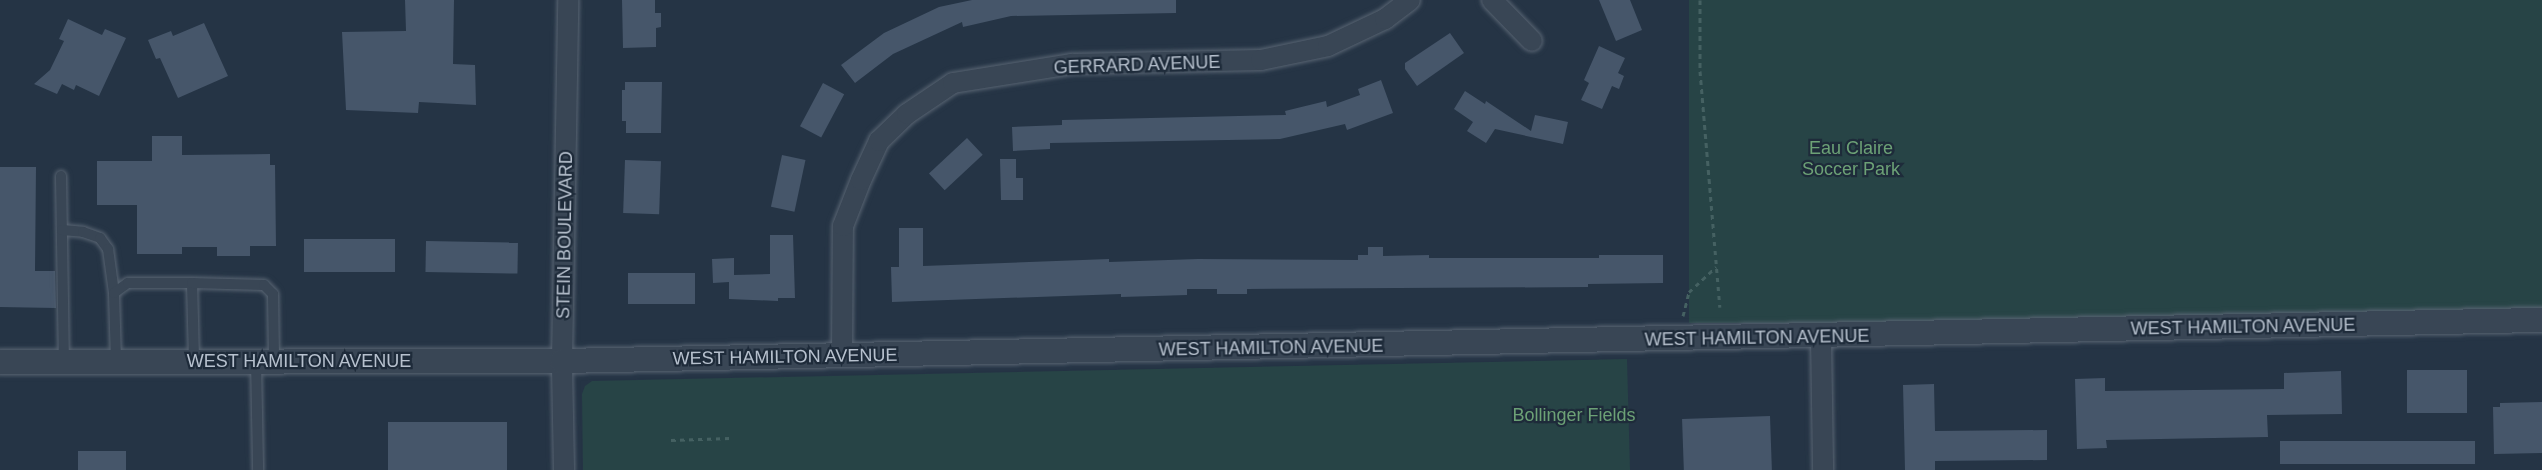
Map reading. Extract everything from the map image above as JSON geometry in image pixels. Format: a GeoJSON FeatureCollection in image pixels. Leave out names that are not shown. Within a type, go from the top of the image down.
{"type":"FeatureCollection","features":[{"type":"Feature","properties":{"kind":"street","name":"STEIN BOULEVARD"},"geometry":{"type":"LineString","coordinates":[[564,470],[562,361],[568,0]]}},
{"type":"Feature","properties":{"kind":"street","name":"GERRARD AVENUE"},"geometry":{"type":"LineString","coordinates":[[842,356],[843,226],[861,180],[879,141],[907,114],[954,82],[1072,64],[1261,60],[1328,46],[1385,19],[1410,0]]}},
{"type":"Feature","properties":{"kind":"street"},"geometry":{"type":"LineString","coordinates":[[1492,0],[1532,41]]}},
{"type":"Feature","properties":{"kind":"street","name":"WEST HAMILTON AVENUE"},"geometry":{"type":"LineString","coordinates":[[0,362],[562,361],[2542,321]]}},
{"type":"Feature","properties":{"kind":"street"},"geometry":{"type":"LineString","coordinates":[[1821,337],[1823,470]]}},
{"type":"Feature","properties":{"kind":"lane"},"geometry":{"type":"LineString","coordinates":[[61,176],[64,362]]}},
{"type":"Feature","properties":{"kind":"lane"},"geometry":{"type":"LineString","coordinates":[[62,230],[83,232],[100,238],[108,249],[114,293],[116,361]]}},
{"type":"Feature","properties":{"kind":"lane"},"geometry":{"type":"LineString","coordinates":[[114,293],[128,283],[192,283],[264,285],[273,294],[265,361],[258,470]]}},
{"type":"Feature","properties":{"kind":"lane"},"geometry":{"type":"LineString","coordinates":[[192,283],[194,361]]}},
{"type":"Feature","properties":{"kind":"path"},"geometry":{"type":"LineString","coordinates":[[1700,0],[1700,71],[1720,307]]}},
{"type":"Feature","properties":{"kind":"path"},"geometry":{"type":"LineString","coordinates":[[1683,316],[1689,292],[1716,267]]}},
{"type":"Feature","properties":{"kind":"path"},"geometry":{"type":"LineString","coordinates":[[671,440],[730,438]]}},
{"type":"Feature","properties":{"kind":"green space","name":"Eau Claire Soccer Park"},"geometry":{"type":"Polygon","coordinates":[[[1689,0],[2542,0],[2542,323],[1689,323],[1689,0]]]}},
{"type":"Feature","properties":{"kind":"green space","name":"Bollinger Fields"},"geometry":{"type":"Polygon","coordinates":[[[1627,359],[1630,470],[583,470],[582,394],[585,386],[592,381],[1627,359]]]}},
{"type":"Feature","properties":{"kind":"building"},"geometry":{"type":"Polygon","coordinates":[[[405,0],[454,0],[453,64],[475,65],[476,105],[419,102],[418,113],[346,110],[342,32],[406,31],[405,0]]]}},
{"type":"Feature","properties":{"kind":"building"},"geometry":{"type":"Polygon","coordinates":[[[622,0],[655,0],[655,13],[661,13],[661,27],[656,28],[656,47],[623,48],[622,0]]]}},
{"type":"Feature","properties":{"kind":"building"},"geometry":{"type":"Polygon","coordinates":[[[972,0],[1176,0],[1176,13],[1011,16],[963,27],[962,22],[893,54],[855,83],[841,65],[884,33],[939,7],[972,0]]]}},
{"type":"Feature","properties":{"kind":"building"},"geometry":{"type":"Polygon","coordinates":[[[1599,0],[1630,0],[1642,30],[1616,41],[1599,0]]]}},
{"type":"Feature","properties":{"kind":"building"},"geometry":{"type":"Polygon","coordinates":[[[68,19],[102,35],[105,29],[126,38],[99,96],[76,85],[74,90],[62,84],[57,94],[34,84],[50,70],[64,41],[59,39],[68,19]]]}},
{"type":"Feature","properties":{"kind":"building"},"geometry":{"type":"Polygon","coordinates":[[[204,23],[228,76],[178,98],[160,58],[156,59],[148,40],[171,31],[173,36],[204,23]]]}},
{"type":"Feature","properties":{"kind":"building"},"geometry":{"type":"Polygon","coordinates":[[[1450,33],[1464,53],[1417,86],[1405,69],[1405,63],[1450,33]]]}},
{"type":"Feature","properties":{"kind":"building"},"geometry":{"type":"Polygon","coordinates":[[[1599,46],[1625,58],[1618,73],[1624,76],[1619,89],[1612,86],[1602,109],[1581,100],[1589,83],[1584,80],[1599,46]]]}},
{"type":"Feature","properties":{"kind":"building"},"geometry":{"type":"Polygon","coordinates":[[[1381,80],[1393,113],[1347,130],[1345,124],[1280,139],[1050,143],[1050,149],[1013,151],[1012,127],[1062,125],[1062,120],[1286,115],[1285,111],[1326,101],[1327,107],[1360,95],[1358,89],[1381,80]]]}},
{"type":"Feature","properties":{"kind":"building"},"geometry":{"type":"Polygon","coordinates":[[[625,82],[662,82],[661,133],[626,133],[626,121],[622,121],[622,90],[625,90],[625,82]]]}},
{"type":"Feature","properties":{"kind":"building"},"geometry":{"type":"Polygon","coordinates":[[[823,83],[844,94],[821,138],[800,126],[823,83]]]}},
{"type":"Feature","properties":{"kind":"building"},"geometry":{"type":"Polygon","coordinates":[[[1465,91],[1485,104],[1486,101],[1531,131],[1535,115],[1568,122],[1563,144],[1495,129],[1486,143],[1467,131],[1473,122],[1454,109],[1465,91]]]}},
{"type":"Feature","properties":{"kind":"building"},"geometry":{"type":"Polygon","coordinates":[[[152,136],[182,136],[182,155],[270,154],[270,165],[275,165],[276,246],[250,246],[250,256],[217,256],[217,247],[182,247],[182,254],[137,254],[137,205],[97,205],[97,161],[152,161],[152,136]]]}},
{"type":"Feature","properties":{"kind":"building"},"geometry":{"type":"Polygon","coordinates":[[[967,138],[983,155],[945,190],[929,173],[967,138]]]}},
{"type":"Feature","properties":{"kind":"building"},"geometry":{"type":"Polygon","coordinates":[[[782,155],[805,160],[794,212],[771,207],[782,155]]]}},
{"type":"Feature","properties":{"kind":"building"},"geometry":{"type":"Polygon","coordinates":[[[1000,159],[1016,159],[1016,178],[1023,178],[1023,200],[1001,200],[1000,159]]]}},
{"type":"Feature","properties":{"kind":"building"},"geometry":{"type":"Polygon","coordinates":[[[625,160],[661,161],[659,214],[623,213],[625,160]]]}},
{"type":"Feature","properties":{"kind":"building"},"geometry":{"type":"Polygon","coordinates":[[[0,167],[36,167],[35,271],[55,271],[56,308],[0,307],[0,167]]]}},
{"type":"Feature","properties":{"kind":"building"},"geometry":{"type":"Polygon","coordinates":[[[899,228],[923,228],[923,266],[1109,259],[1109,262],[1198,259],[1358,260],[1358,255],[1368,255],[1368,247],[1383,247],[1383,256],[1429,255],[1429,258],[1599,258],[1599,255],[1663,255],[1663,283],[1588,284],[1588,287],[1247,289],[1247,294],[1217,294],[1217,289],[1187,289],[1187,295],[1121,297],[1121,294],[892,302],[891,267],[899,267],[899,228]]]}},
{"type":"Feature","properties":{"kind":"building"},"geometry":{"type":"Polygon","coordinates":[[[770,235],[793,235],[795,298],[778,298],[778,301],[729,299],[729,282],[713,283],[712,259],[734,258],[734,275],[770,274],[770,235]]]}},
{"type":"Feature","properties":{"kind":"building"},"geometry":{"type":"Polygon","coordinates":[[[304,239],[395,239],[395,272],[304,272],[304,239]]]}},
{"type":"Feature","properties":{"kind":"building"},"geometry":{"type":"Polygon","coordinates":[[[426,241],[518,243],[517,274],[425,272],[426,241]]]}},
{"type":"Feature","properties":{"kind":"building"},"geometry":{"type":"Polygon","coordinates":[[[628,273],[695,273],[695,304],[628,304],[628,273]]]}},
{"type":"Feature","properties":{"kind":"building"},"geometry":{"type":"Polygon","coordinates":[[[2407,370],[2467,370],[2467,413],[2407,413],[2407,370]]]}},
{"type":"Feature","properties":{"kind":"building"},"geometry":{"type":"Polygon","coordinates":[[[2341,371],[2342,414],[2267,415],[2268,437],[2106,440],[2107,448],[2077,449],[2075,379],[2105,378],[2105,391],[2284,389],[2284,373],[2341,371]]]}},
{"type":"Feature","properties":{"kind":"building"},"geometry":{"type":"Polygon","coordinates":[[[1934,384],[1935,431],[2047,430],[2047,460],[1935,461],[1935,470],[1905,470],[1903,385],[1934,384]]]}},
{"type":"Feature","properties":{"kind":"building"},"geometry":{"type":"Polygon","coordinates":[[[2542,402],[2542,453],[2494,454],[2493,407],[2500,407],[2500,403],[2542,402]]]}},
{"type":"Feature","properties":{"kind":"building"},"geometry":{"type":"Polygon","coordinates":[[[1770,416],[1772,470],[1684,470],[1682,419],[1770,416]]]}},
{"type":"Feature","properties":{"kind":"building"},"geometry":{"type":"Polygon","coordinates":[[[388,422],[507,422],[507,470],[388,470],[388,422]]]}},
{"type":"Feature","properties":{"kind":"building"},"geometry":{"type":"Polygon","coordinates":[[[2280,441],[2475,441],[2475,464],[2280,464],[2280,441]]]}},
{"type":"Feature","properties":{"kind":"building"},"geometry":{"type":"Polygon","coordinates":[[[78,451],[126,451],[126,470],[78,470],[78,451]]]}}]}
